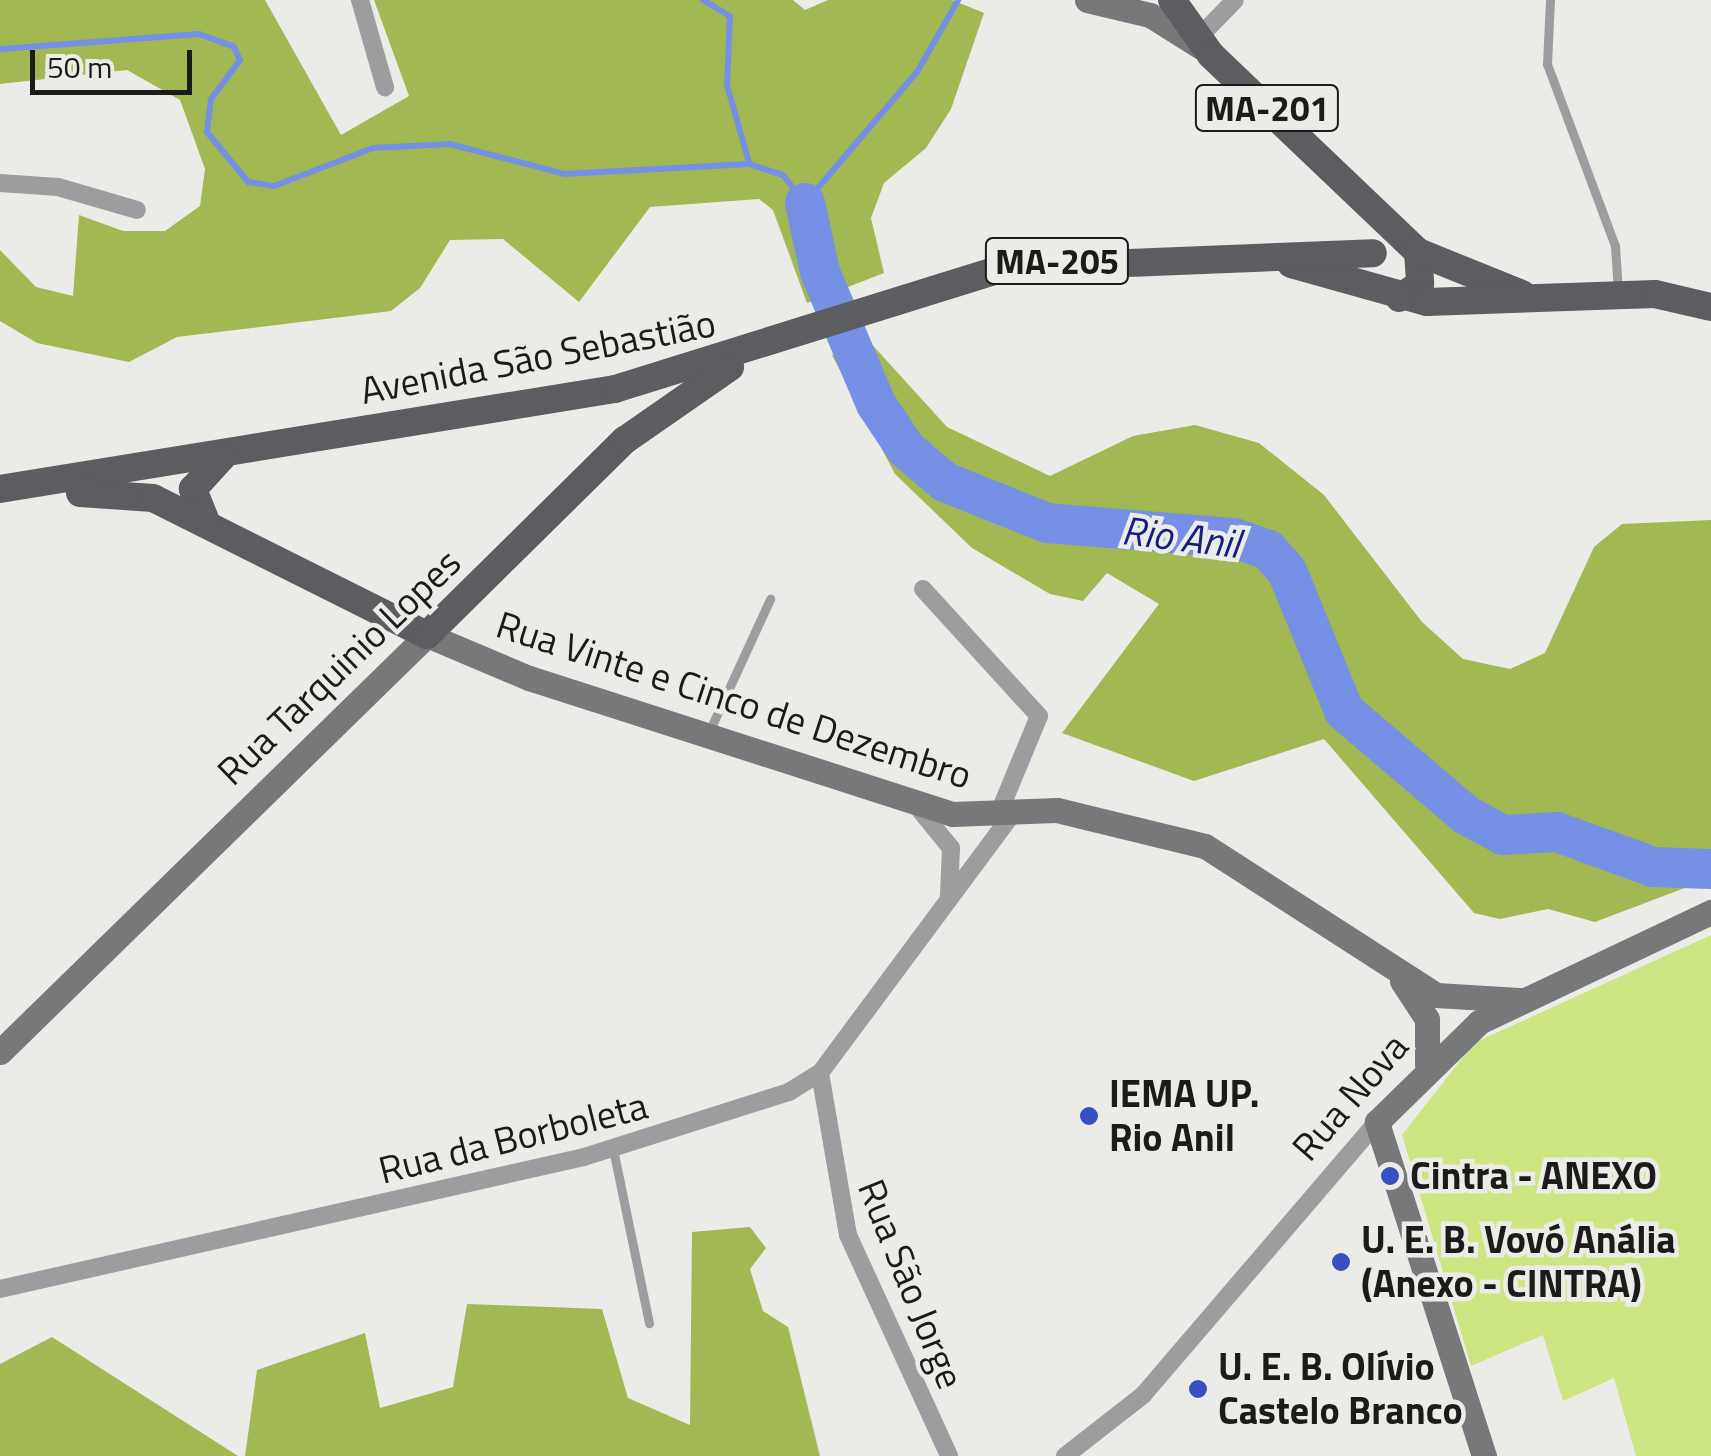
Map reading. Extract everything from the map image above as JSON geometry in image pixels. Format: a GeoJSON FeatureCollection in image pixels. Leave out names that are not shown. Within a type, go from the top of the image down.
{"type":"FeatureCollection","features":[{"type":"Feature","properties":{"kind":"main road"},"geometry":{"type":"LineString","coordinates":[[1087,0],[1150,15],[1204,47]]}},
{"type":"Feature","properties":{"kind":"main road","name":"MA-201"},"geometry":{"type":"LineString","coordinates":[[1172,0],[1204,47],[1414,249]]}},
{"type":"Feature","properties":{"kind":"main road","name":"MA-201"},"geometry":{"type":"LineString","coordinates":[[1322,162],[1362,210],[1374,251]]}},
{"type":"Feature","properties":{"kind":"main road"},"geometry":{"type":"LineString","coordinates":[[1374,251],[1367,273],[1390,296],[1423,276],[1414,249]]}},
{"type":"Feature","properties":{"kind":"main road","name":"MA-205"},"geometry":{"type":"LineString","coordinates":[[1374,251],[1414,249],[1494,288],[1553,298]]}},
{"type":"Feature","properties":{"kind":"main road","name":"Avenida São Sebastião"},"geometry":{"type":"LineString","coordinates":[[0,489],[615,389],[747,355],[860,313],[1041,261],[1260,259],[1374,251]]}},
{"type":"Feature","properties":{"kind":"main road","name":"Avenida São Sebastião"},"geometry":{"type":"LineString","coordinates":[[1260,259],[1390,296]]}},
{"type":"Feature","properties":{"kind":"main road","name":"MA-205"},"geometry":{"type":"LineString","coordinates":[[1390,296],[1470,305],[1618,294],[1711,307]]}},
{"type":"Feature","properties":{"kind":"main road","name":"Rua Tarquinio Lopes"},"geometry":{"type":"LineString","coordinates":[[0,1052],[625,440],[747,355]]}},
{"type":"Feature","properties":{"kind":"main road"},"geometry":{"type":"LineString","coordinates":[[615,389],[637,412],[625,440]]}},
{"type":"Feature","properties":{"kind":"main road"},"geometry":{"type":"LineString","coordinates":[[207,524],[194,488],[226,453]]}},
{"type":"Feature","properties":{"kind":"main road","name":"Rua Vinte e Cinco de Dezembro"},"geometry":{"type":"LineString","coordinates":[[0,507],[107,488],[207,524],[427,636],[708,736],[905,800],[1006,814],[1058,810],[1205,846],[1274,882],[1393,970],[1452,1001],[1519,1000]]}},
{"type":"Feature","properties":{"kind":"main road","name":"Rua Nova"},"geometry":{"type":"LineString","coordinates":[[1377,1122],[1427,1064],[1519,1000],[1711,912]]}},
{"type":"Feature","properties":{"kind":"main road","name":"Rua Vinte e Cinco de Dezembro"},"geometry":{"type":"LineString","coordinates":[[1393,970],[1427,1019],[1427,1064]]}},
{"type":"Feature","properties":{"kind":"main road"},"geometry":{"type":"LineString","coordinates":[[1377,1122],[1484,1456]]}},
{"type":"Feature","properties":{"kind":"street"},"geometry":{"type":"LineString","coordinates":[[360,0],[385,87]]}},
{"type":"Feature","properties":{"kind":"street"},"geometry":{"type":"LineString","coordinates":[[1204,47],[1235,0]]}},
{"type":"Feature","properties":{"kind":"street"},"geometry":{"type":"LineString","coordinates":[[0,183],[58,187],[138,210]]}},
{"type":"Feature","properties":{"kind":"street","name":"Rua da Borboleta"},"geometry":{"type":"LineString","coordinates":[[0,1288],[613,1149],[775,1099],[820,1073],[1006,814],[1039,716],[922,589]]}},
{"type":"Feature","properties":{"kind":"street"},"geometry":{"type":"LineString","coordinates":[[905,800],[947,836],[949,896]]}},
{"type":"Feature","properties":{"kind":"street","name":"Rua São Jorge"},"geometry":{"type":"LineString","coordinates":[[820,1073],[848,1235],[949,1456]]}},
{"type":"Feature","properties":{"kind":"street","name":"Rua Nova"},"geometry":{"type":"LineString","coordinates":[[1067,1456],[1143,1395],[1377,1122]]}},
{"type":"Feature","properties":{"kind":"lane"},"geometry":{"type":"LineString","coordinates":[[1550,0],[1547,64],[1615,246],[1618,294]]}},
{"type":"Feature","properties":{"kind":"lane"},"geometry":{"type":"LineString","coordinates":[[708,736],[770,599]]}},
{"type":"Feature","properties":{"kind":"lane"},"geometry":{"type":"LineString","coordinates":[[613,1149],[649,1322]]}},
{"type":"Feature","properties":{"kind":"green space"},"geometry":{"type":"Polygon","coordinates":[[[0,0],[265,0],[341,135],[409,96],[374,0],[793,0],[805,10],[828,0],[952,0],[984,13],[951,109],[926,148],[884,183],[871,218],[884,273],[807,303],[773,210],[759,199],[650,207],[579,302],[503,239],[450,240],[420,288],[391,311],[177,337],[129,362],[37,343],[0,321],[0,250],[36,287],[73,296],[79,215],[123,231],[165,231],[200,206],[205,169],[180,100],[127,70],[0,84],[0,0]]]}},
{"type":"Feature","properties":{"kind":"green space"},"geometry":{"type":"Polygon","coordinates":[[[867,339],[947,427],[1050,476],[1133,436],[1195,425],[1259,443],[1324,495],[1422,622],[1463,659],[1510,669],[1545,653],[1594,547],[1622,524],[1711,520],[1711,878],[1595,922],[1548,909],[1500,919],[1474,913],[1324,739],[1194,781],[1062,733],[1159,604],[1107,573],[1083,601],[1050,594],[972,548],[895,474],[832,355],[867,339]]]}},
{"type":"Feature","properties":{"kind":"green space"},"geometry":{"type":"Polygon","coordinates":[[[1711,935],[1711,1456],[1636,1456],[1614,1378],[1563,1401],[1543,1335],[1471,1366],[1402,1135],[1474,1043],[1711,935]]]}},
{"type":"Feature","properties":{"kind":"green space"},"geometry":{"type":"Polygon","coordinates":[[[750,1227],[766,1248],[750,1269],[763,1311],[788,1327],[820,1456],[245,1456],[257,1370],[365,1333],[380,1408],[453,1387],[467,1304],[602,1309],[628,1398],[690,1425],[692,1232],[750,1227]]]}},
{"type":"Feature","properties":{"kind":"green space"},"geometry":{"type":"Polygon","coordinates":[[[52,1337],[238,1456],[0,1456],[0,1364],[52,1337]]]}},
{"type":"Feature","properties":{"kind":"waterway"},"geometry":{"type":"LineString","coordinates":[[703,0],[730,16],[727,85],[749,163]]}},
{"type":"Feature","properties":{"kind":"waterway"},"geometry":{"type":"LineString","coordinates":[[0,49],[199,34],[234,47],[240,60],[211,99],[207,132],[248,182],[274,186],[373,148],[450,144],[564,174],[749,164],[783,175],[805,203],[917,72],[958,0]]}},
{"type":"Feature","properties":{"kind":"waterway","name":"Rio Anil"},"geometry":{"type":"LineString","coordinates":[[805,203],[820,272],[876,404],[906,449],[945,482],[1047,523],[1234,538],[1268,550],[1287,571],[1344,711],[1466,815],[1503,835],[1557,832],[1653,867],[1711,869]]}},
{"type":"Feature","properties":{"kind":"place","name":"IEMA UP. Rio Anil"},"geometry":{"type":"Point","coordinates":[1089,1116]}},
{"type":"Feature","properties":{"kind":"place","name":"Cintra - ANEXO"},"geometry":{"type":"Point","coordinates":[1390,1176]}},
{"type":"Feature","properties":{"kind":"place","name":"U. E. B. Vovó Anália (Anexo - CINTRA)"},"geometry":{"type":"Point","coordinates":[1341,1262]}},
{"type":"Feature","properties":{"kind":"place","name":"U. E. B. Olívio Castelo Branco"},"geometry":{"type":"Point","coordinates":[1198,1389]}}]}
